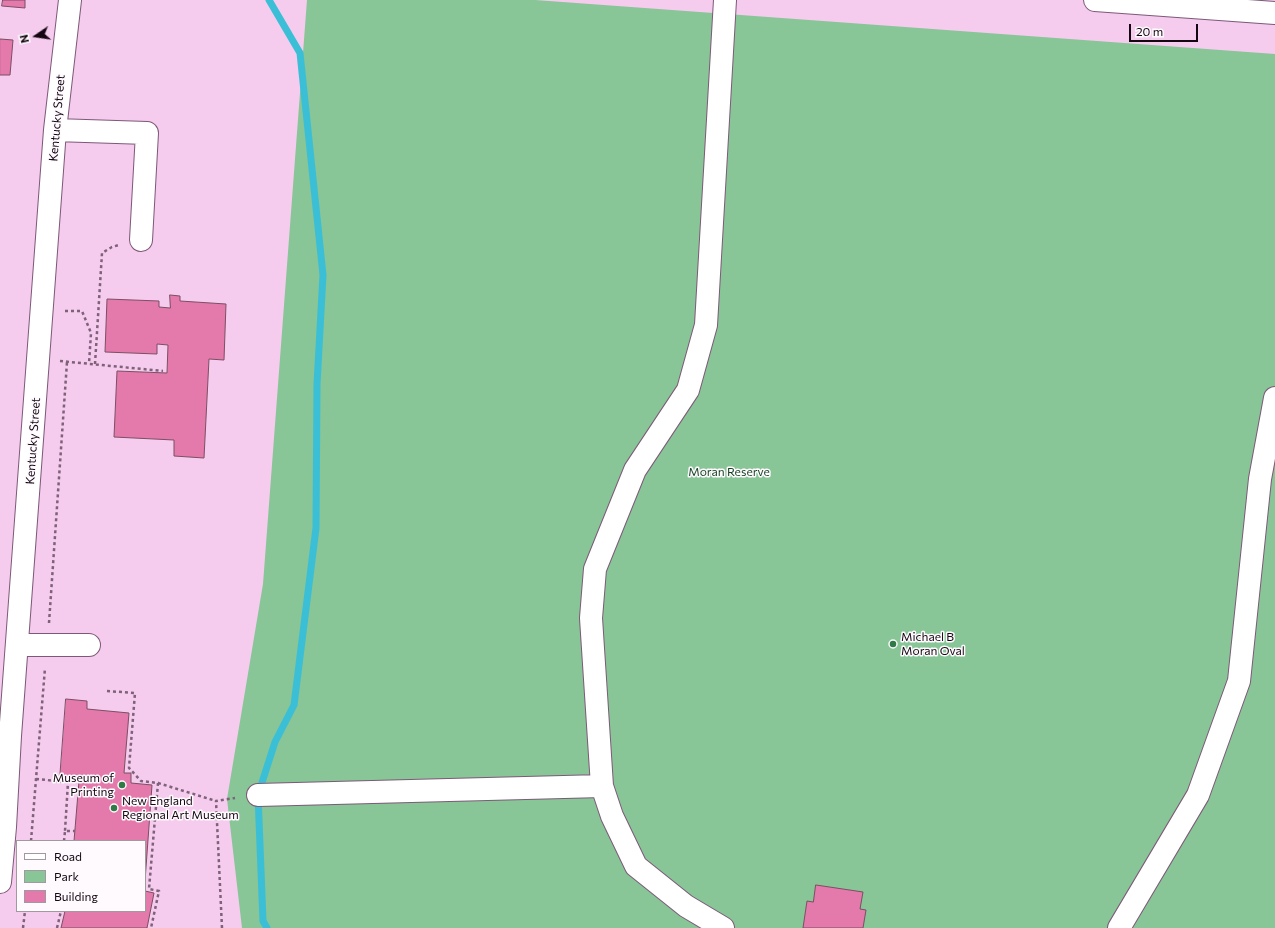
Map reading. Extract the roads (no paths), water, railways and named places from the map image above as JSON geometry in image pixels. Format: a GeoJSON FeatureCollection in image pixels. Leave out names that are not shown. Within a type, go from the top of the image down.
{"type":"FeatureCollection","features":[{"type":"Feature","properties":{"kind":"street","name":"Kentucky Street"},"geometry":{"type":"LineString","coordinates":[[0,882],[2,827],[55,130],[70,0]]}},
{"type":"Feature","properties":{"kind":"street"},"geometry":{"type":"LineString","coordinates":[[723,928],[686,906],[636,866],[612,816],[602,786],[591,618],[595,569],[635,470],[688,390],[706,325],[725,0]]}},
{"type":"Feature","properties":{"kind":"street"},"geometry":{"type":"LineString","coordinates":[[1095,0],[1275,13]]}},
{"type":"Feature","properties":{"kind":"street"},"geometry":{"type":"LineString","coordinates":[[55,130],[147,133],[141,240]]}},
{"type":"Feature","properties":{"kind":"street"},"geometry":{"type":"LineString","coordinates":[[1119,928],[1198,795],[1239,681],[1260,479],[1275,398]]}},
{"type":"Feature","properties":{"kind":"street"},"geometry":{"type":"LineString","coordinates":[[17,644],[89,645]]}},
{"type":"Feature","properties":{"kind":"street"},"geometry":{"type":"LineString","coordinates":[[258,795],[602,786]]}},
{"type":"Feature","properties":{"kind":"waterway"},"geometry":{"type":"LineString","coordinates":[[267,928],[263,921],[258,795],[275,742],[294,705],[316,528],[317,384],[323,275],[300,53],[269,0]]}},
{"type":"Feature","properties":{"kind":"place","name":"Michael B Moran Oval"},"geometry":{"type":"Point","coordinates":[893,644]}},
{"type":"Feature","properties":{"kind":"place","name":"Museum of Printing"},"geometry":{"type":"Point","coordinates":[122,785]}},
{"type":"Feature","properties":{"kind":"place","name":"New England Regional Art Museum"},"geometry":{"type":"Point","coordinates":[114,808]}},
{"type":"Feature","properties":{"kind":"park label","name":"Moran Reserve"},"geometry":{"type":"Point","coordinates":[729,472]}}]}
